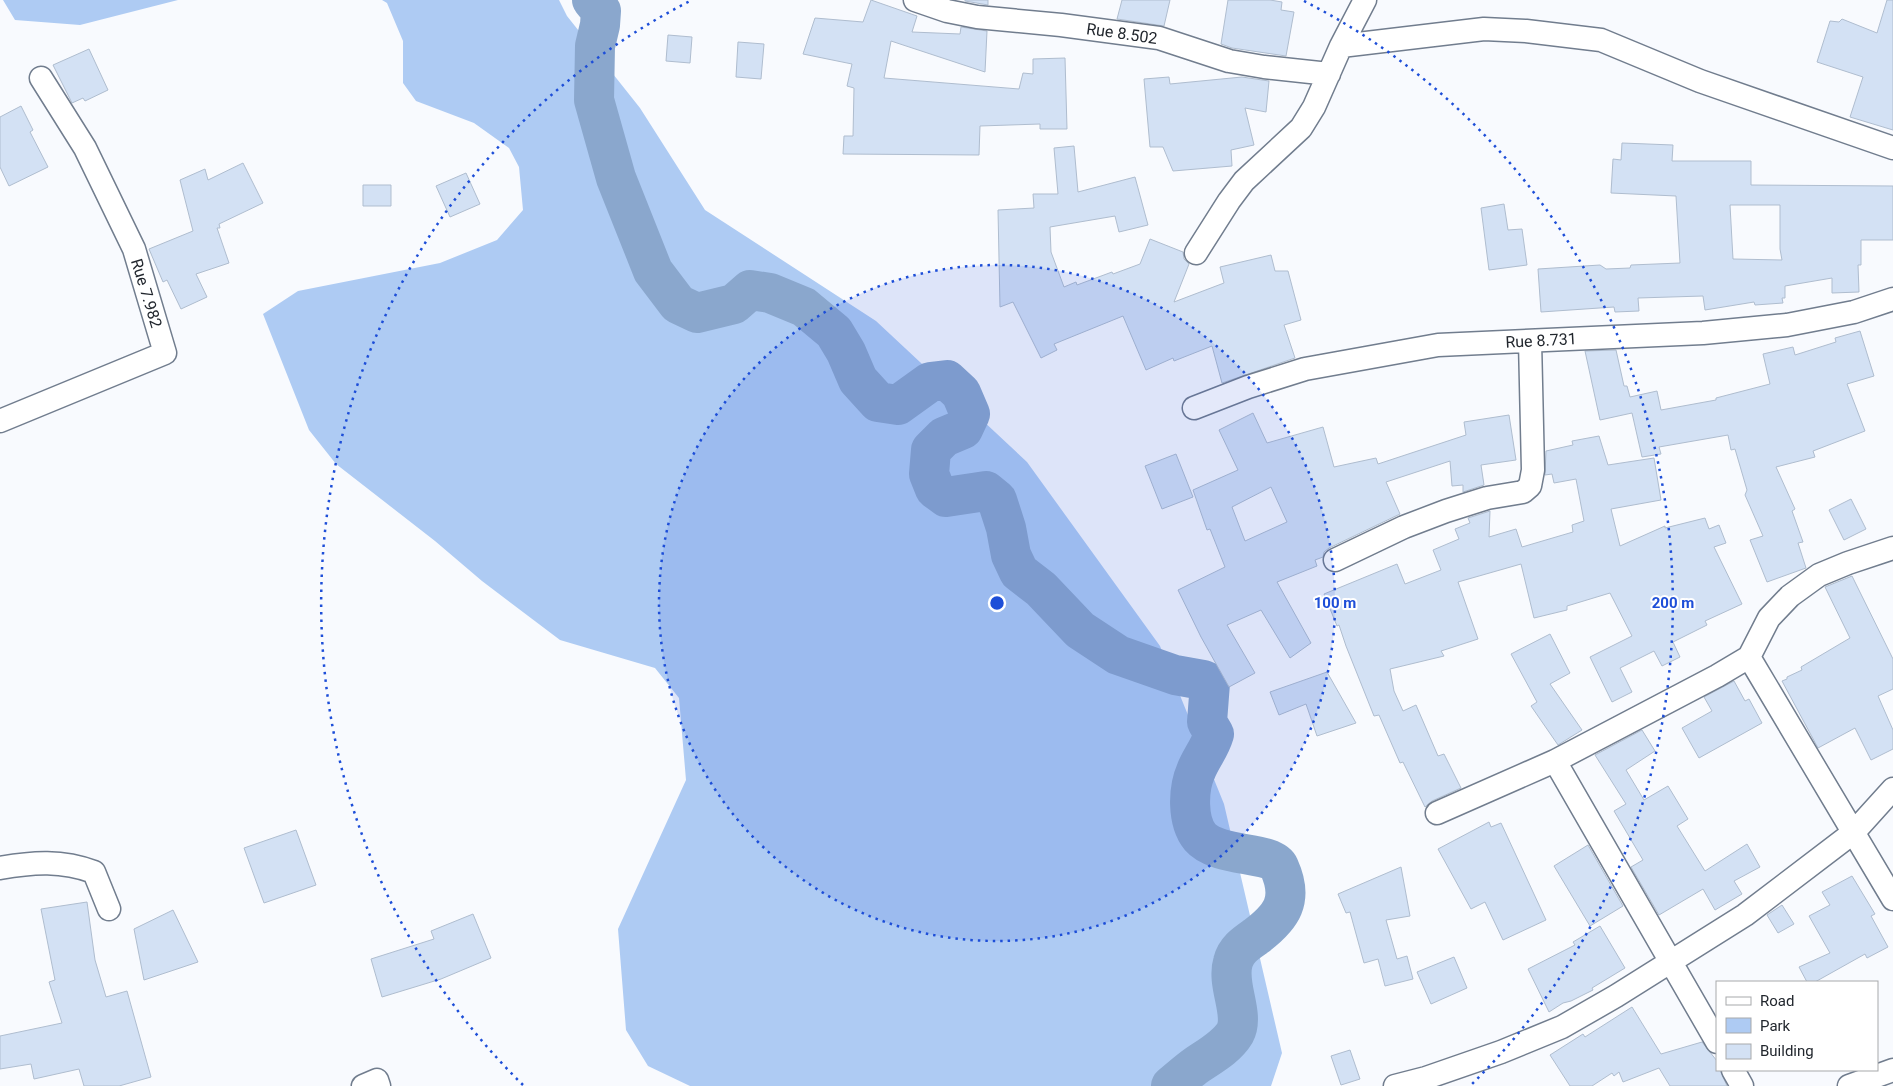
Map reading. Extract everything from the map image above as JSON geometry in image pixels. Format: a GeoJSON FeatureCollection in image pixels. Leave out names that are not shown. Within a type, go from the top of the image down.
{"type":"FeatureCollection","features":[{"type":"Feature","properties":{"kind":"street","name":"Rue 8.502"},"geometry":{"type":"LineString","coordinates":[[914,0],[947,11],[977,17],[1060,25],[1160,38],[1229,61],[1329,74]]}},
{"type":"Feature","properties":{"kind":"street"},"geometry":{"type":"LineString","coordinates":[[1196,253],[1244,181],[1301,128],[1314,107],[1341,46],[1365,0]]}},
{"type":"Feature","properties":{"kind":"street"},"geometry":{"type":"LineString","coordinates":[[1341,46],[1484,29],[1526,31],[1601,40],[1700,81],[1893,148]]}},
{"type":"Feature","properties":{"kind":"street","name":"Rue 7.982"},"geometry":{"type":"LineString","coordinates":[[0,421],[165,353],[130,241],[85,148],[41,78]]}},
{"type":"Feature","properties":{"kind":"street","name":"Rue 8.731"},"geometry":{"type":"LineString","coordinates":[[1194,408],[1248,387],[1305,369],[1438,345],[1703,333],[1787,325],[1854,312],[1893,299]]}},
{"type":"Feature","properties":{"kind":"street"},"geometry":{"type":"LineString","coordinates":[[1335,560],[1404,527],[1446,511],[1487,498],[1522,492],[1530,486],[1533,470],[1530,341]]}},
{"type":"Feature","properties":{"kind":"street"},"geometry":{"type":"LineString","coordinates":[[1437,813],[1555,760],[1717,676],[1749,657],[1769,618],[1790,596],[1819,575],[1893,548]]}},
{"type":"Feature","properties":{"kind":"street"},"geometry":{"type":"LineString","coordinates":[[1749,657],[1893,899]]}},
{"type":"Feature","properties":{"kind":"street"},"geometry":{"type":"LineString","coordinates":[[1555,760],[1716,1040]]}},
{"type":"Feature","properties":{"kind":"street"},"geometry":{"type":"LineString","coordinates":[[1395,1086],[1426,1078],[1501,1052],[1562,1027],[1616,996],[1745,915],[1854,832],[1893,789]]}},
{"type":"Feature","properties":{"kind":"street"},"geometry":{"type":"LineString","coordinates":[[0,868],[51,862],[77,866],[94,872],[109,909]]}},
{"type":"Feature","properties":{"kind":"street"},"geometry":{"type":"LineString","coordinates":[[1849,1086],[1893,1070]]}},
{"type":"Feature","properties":{"kind":"street"},"geometry":{"type":"LineString","coordinates":[[1734,1071],[1742,1086]]}},
{"type":"Feature","properties":{"kind":"green space"},"geometry":{"type":"Polygon","coordinates":[[[3,0],[178,0],[80,25],[15,20],[3,0]]]}},
{"type":"Feature","properties":{"kind":"green space"},"geometry":{"type":"Polygon","coordinates":[[[382,0],[559,0],[567,16],[640,108],[705,210],[876,321],[1027,462],[1160,646],[1224,804],[1282,1053],[1271,1086],[690,1086],[648,1066],[626,1030],[618,929],[686,780],[679,698],[655,668],[560,640],[482,581],[435,541],[336,464],[309,430],[263,314],[298,291],[440,263],[497,240],[523,210],[519,167],[509,148],[474,123],[416,101],[403,83],[403,41],[387,3],[382,0]]]}},
{"type":"Feature","properties":{"kind":"building"},"geometry":{"type":"Polygon","coordinates":[[[871,0],[917,16],[912,32],[960,34],[961,27],[987,31],[985,72],[891,41],[884,78],[1019,89],[1023,73],[1033,74],[1033,59],[1065,58],[1067,129],[1040,129],[1040,124],[980,126],[979,155],[843,154],[844,136],[853,136],[854,88],[847,86],[852,64],[803,54],[815,18],[863,22],[871,0]]]}},
{"type":"Feature","properties":{"kind":"building"},"geometry":{"type":"Polygon","coordinates":[[[988,0],[988,5],[965,1],[988,0]]]}},
{"type":"Feature","properties":{"kind":"building"},"geometry":{"type":"Polygon","coordinates":[[[1122,0],[1170,0],[1164,26],[1117,19],[1122,0]]]}},
{"type":"Feature","properties":{"kind":"building"},"geometry":{"type":"Polygon","coordinates":[[[1228,0],[1270,0],[1282,2],[1281,10],[1294,12],[1286,56],[1232,48],[1221,44],[1228,0]]]}},
{"type":"Feature","properties":{"kind":"building"},"geometry":{"type":"Polygon","coordinates":[[[1887,0],[1893,0],[1893,130],[1850,117],[1863,77],[1817,62],[1830,21],[1839,22],[1842,19],[1877,33],[1887,0]]]}},
{"type":"Feature","properties":{"kind":"building"},"geometry":{"type":"Polygon","coordinates":[[[668,35],[692,37],[690,63],[666,61],[668,35]]]}},
{"type":"Feature","properties":{"kind":"building"},"geometry":{"type":"Polygon","coordinates":[[[738,42],[764,44],[761,79],[736,77],[738,42]]]}},
{"type":"Feature","properties":{"kind":"building"},"geometry":{"type":"Polygon","coordinates":[[[89,49],[108,90],[85,101],[83,98],[72,103],[53,65],[89,49]]]}},
{"type":"Feature","properties":{"kind":"building"},"geometry":{"type":"Polygon","coordinates":[[[1169,77],[1170,84],[1242,77],[1269,81],[1266,112],[1245,108],[1254,145],[1231,150],[1232,166],[1173,171],[1163,147],[1150,147],[1144,79],[1169,77]]]}},
{"type":"Feature","properties":{"kind":"building"},"geometry":{"type":"Polygon","coordinates":[[[21,106],[33,130],[30,132],[48,167],[9,186],[0,167],[0,117],[21,106]]]}},
{"type":"Feature","properties":{"kind":"building"},"geometry":{"type":"Polygon","coordinates":[[[1622,143],[1673,145],[1672,161],[1751,161],[1751,185],[1893,186],[1893,240],[1861,240],[1861,265],[1858,265],[1859,292],[1832,293],[1832,278],[1785,286],[1785,298],[1782,298],[1783,303],[1755,305],[1754,302],[1705,310],[1703,296],[1638,298],[1639,311],[1615,312],[1614,307],[1541,312],[1538,269],[1600,265],[1606,269],[1630,268],[1631,265],[1680,263],[1676,196],[1611,193],[1613,159],[1621,160],[1622,143]],[[1730,205],[1733,259],[1782,260],[1780,249],[1780,205],[1730,205]]]}},
{"type":"Feature","properties":{"kind":"building"},"geometry":{"type":"Polygon","coordinates":[[[1074,146],[1078,192],[1135,177],[1148,225],[1119,232],[1115,216],[1050,227],[1051,252],[1064,287],[1076,282],[1077,285],[1140,264],[1150,239],[1183,252],[1184,259],[1189,264],[1174,302],[1224,283],[1220,267],[1271,255],[1275,271],[1288,271],[1301,320],[1284,325],[1295,358],[1222,383],[1212,346],[1174,361],[1173,358],[1146,370],[1123,316],[1054,344],[1057,350],[1041,358],[1013,302],[1000,307],[998,210],[1034,208],[1033,194],[1058,194],[1054,148],[1074,146]]]}},
{"type":"Feature","properties":{"kind":"building"},"geometry":{"type":"Polygon","coordinates":[[[243,163],[263,203],[219,224],[220,228],[217,228],[229,263],[196,274],[207,297],[181,309],[167,280],[163,282],[149,249],[193,231],[180,180],[205,169],[208,180],[243,163]]]}},
{"type":"Feature","properties":{"kind":"building"},"geometry":{"type":"Polygon","coordinates":[[[466,173],[480,204],[450,217],[436,186],[466,173]]]}},
{"type":"Feature","properties":{"kind":"building"},"geometry":{"type":"Polygon","coordinates":[[[363,185],[391,185],[391,206],[363,206],[363,185]]]}},
{"type":"Feature","properties":{"kind":"building"},"geometry":{"type":"Polygon","coordinates":[[[1504,204],[1508,230],[1522,229],[1527,265],[1489,270],[1481,208],[1504,204]]]}},
{"type":"Feature","properties":{"kind":"building"},"geometry":{"type":"Polygon","coordinates":[[[1860,331],[1874,376],[1847,384],[1865,431],[1813,451],[1815,457],[1776,467],[1795,509],[1792,511],[1803,542],[1798,543],[1806,568],[1767,582],[1750,540],[1763,536],[1745,495],[1747,490],[1735,449],[1731,450],[1728,435],[1659,447],[1661,454],[1642,457],[1632,413],[1600,420],[1585,351],[1616,350],[1624,386],[1627,386],[1630,397],[1657,391],[1661,410],[1716,400],[1716,398],[1770,384],[1763,354],[1793,347],[1795,355],[1836,342],[1835,338],[1860,331]]]}},
{"type":"Feature","properties":{"kind":"building"},"geometry":{"type":"Polygon","coordinates":[[[1253,413],[1267,443],[1323,427],[1334,467],[1376,458],[1378,464],[1466,435],[1464,422],[1509,415],[1516,460],[1481,465],[1484,485],[1463,492],[1463,485],[1452,486],[1450,461],[1386,482],[1400,514],[1329,548],[1324,552],[1323,557],[1315,560],[1317,566],[1277,582],[1311,643],[1290,658],[1261,610],[1227,625],[1255,673],[1229,687],[1201,637],[1178,590],[1225,567],[1210,529],[1207,530],[1193,490],[1238,470],[1219,430],[1253,413]],[[1271,487],[1232,507],[1245,541],[1287,522],[1271,487]]]}},
{"type":"Feature","properties":{"kind":"building"},"geometry":{"type":"Polygon","coordinates":[[[1599,436],[1608,465],[1654,458],[1661,500],[1611,509],[1620,546],[1665,526],[1665,528],[1705,518],[1709,529],[1719,525],[1726,543],[1714,547],[1742,604],[1705,621],[1707,625],[1673,642],[1680,657],[1662,666],[1654,651],[1620,668],[1632,692],[1612,702],[1590,657],[1632,636],[1610,593],[1567,606],[1567,610],[1534,618],[1521,564],[1458,582],[1478,639],[1441,651],[1444,656],[1390,669],[1394,691],[1403,711],[1416,705],[1438,756],[1444,754],[1461,788],[1432,801],[1425,807],[1403,762],[1400,763],[1379,715],[1374,716],[1339,625],[1337,626],[1324,594],[1397,564],[1405,584],[1441,570],[1433,550],[1459,539],[1455,529],[1470,523],[1468,518],[1490,511],[1489,537],[1516,529],[1522,547],[1573,532],[1572,525],[1584,521],[1576,479],[1554,483],[1552,474],[1545,475],[1546,451],[1573,445],[1572,441],[1599,436]]]}},
{"type":"Feature","properties":{"kind":"building"},"geometry":{"type":"Polygon","coordinates":[[[1176,454],[1193,497],[1162,509],[1145,466],[1176,454]]]}},
{"type":"Feature","properties":{"kind":"building"},"geometry":{"type":"Polygon","coordinates":[[[1851,499],[1866,529],[1844,540],[1829,510],[1851,499]]]}},
{"type":"Feature","properties":{"kind":"building"},"geometry":{"type":"Polygon","coordinates":[[[1852,576],[1893,659],[1893,689],[1878,696],[1893,730],[1893,749],[1871,760],[1855,728],[1818,748],[1782,681],[1802,670],[1801,667],[1850,638],[1825,587],[1852,576]]]}},
{"type":"Feature","properties":{"kind":"building"},"geometry":{"type":"Polygon","coordinates":[[[1550,634],[1570,673],[1550,684],[1582,730],[1558,745],[1531,706],[1537,702],[1511,654],[1550,634]]]}},
{"type":"Feature","properties":{"kind":"building"},"geometry":{"type":"Polygon","coordinates":[[[1327,672],[1356,723],[1317,736],[1306,704],[1279,715],[1270,692],[1327,672]]]}},
{"type":"Feature","properties":{"kind":"building"},"geometry":{"type":"Polygon","coordinates":[[[1734,681],[1745,701],[1749,699],[1762,723],[1699,758],[1682,728],[1712,711],[1704,697],[1734,681]]]}},
{"type":"Feature","properties":{"kind":"building"},"geometry":{"type":"Polygon","coordinates":[[[1642,730],[1655,751],[1626,770],[1644,800],[1668,786],[1688,819],[1677,826],[1705,871],[1747,844],[1760,867],[1734,881],[1742,894],[1715,910],[1703,889],[1659,915],[1631,867],[1643,860],[1614,811],[1626,804],[1595,755],[1642,730]]]}},
{"type":"Feature","properties":{"kind":"building"},"geometry":{"type":"Polygon","coordinates":[[[1489,822],[1491,827],[1501,823],[1546,920],[1503,940],[1485,902],[1471,909],[1438,849],[1489,822]]]}},
{"type":"Feature","properties":{"kind":"building"},"geometry":{"type":"Polygon","coordinates":[[[296,830],[316,885],[264,903],[244,848],[296,830]]]}},
{"type":"Feature","properties":{"kind":"building"},"geometry":{"type":"Polygon","coordinates":[[[1588,845],[1623,906],[1590,926],[1554,866],[1588,845]]]}},
{"type":"Feature","properties":{"kind":"building"},"geometry":{"type":"Polygon","coordinates":[[[1401,867],[1410,916],[1386,920],[1397,959],[1407,956],[1413,979],[1385,986],[1378,959],[1364,963],[1350,912],[1346,913],[1338,894],[1401,867]]]}},
{"type":"Feature","properties":{"kind":"building"},"geometry":{"type":"Polygon","coordinates":[[[1852,876],[1875,914],[1871,916],[1888,947],[1867,958],[1865,954],[1817,981],[1806,981],[1799,967],[1830,953],[1809,916],[1830,905],[1822,892],[1852,876]]]}},
{"type":"Feature","properties":{"kind":"building"},"geometry":{"type":"Polygon","coordinates":[[[87,902],[95,960],[106,997],[127,991],[151,1077],[119,1086],[84,1086],[79,1069],[34,1079],[31,1064],[0,1069],[0,1036],[62,1023],[49,982],[55,980],[41,909],[87,902]]]}},
{"type":"Feature","properties":{"kind":"building"},"geometry":{"type":"Polygon","coordinates":[[[1782,905],[1794,924],[1778,933],[1767,915],[1782,905]]]}},
{"type":"Feature","properties":{"kind":"building"},"geometry":{"type":"Polygon","coordinates":[[[173,910],[198,962],[144,980],[134,929],[173,910]]]}},
{"type":"Feature","properties":{"kind":"building"},"geometry":{"type":"Polygon","coordinates":[[[473,914],[491,958],[441,979],[382,997],[371,959],[434,939],[431,931],[473,914]]]}},
{"type":"Feature","properties":{"kind":"building"},"geometry":{"type":"Polygon","coordinates":[[[1600,926],[1625,968],[1592,988],[1593,990],[1563,1003],[1549,1012],[1528,969],[1575,945],[1573,942],[1600,926]]]}},
{"type":"Feature","properties":{"kind":"building"},"geometry":{"type":"Polygon","coordinates":[[[1454,957],[1467,988],[1431,1004],[1417,972],[1454,957]]]}},
{"type":"Feature","properties":{"kind":"building"},"geometry":{"type":"Polygon","coordinates":[[[1632,1007],[1661,1054],[1702,1042],[1716,1060],[1716,1071],[1720,1071],[1727,1086],[1670,1086],[1659,1068],[1623,1082],[1619,1072],[1614,1076],[1612,1073],[1592,1086],[1570,1086],[1550,1055],[1583,1034],[1585,1037],[1632,1007]]]}},
{"type":"Feature","properties":{"kind":"building"},"geometry":{"type":"Polygon","coordinates":[[[1350,1050],[1360,1079],[1341,1085],[1331,1056],[1350,1050]]]}},
{"type":"Feature","properties":{"kind":"waterway"},"geometry":{"type":"LineString","coordinates":[[592,0],[601,11],[595,46],[594,100],[616,178],[653,271],[678,304],[697,313],[734,304],[750,290],[770,293],[804,307],[834,332],[846,352],[858,380],[878,402],[898,405],[930,382],[947,380],[961,393],[970,414],[963,429],[944,437],[931,450],[929,474],[935,489],[946,497],[986,491],[997,500],[1006,528],[1011,555],[1019,572],[1041,589],[1080,630],[1118,655],[1175,675],[1210,683],[1207,722],[1214,734],[1193,778],[1190,796],[1193,822],[1200,837],[1208,844],[1231,852],[1256,856],[1274,862],[1279,867],[1283,879],[1285,898],[1283,907],[1278,915],[1264,930],[1241,948],[1234,958],[1231,971],[1238,1017],[1235,1033],[1222,1048],[1171,1086]]}}]}
